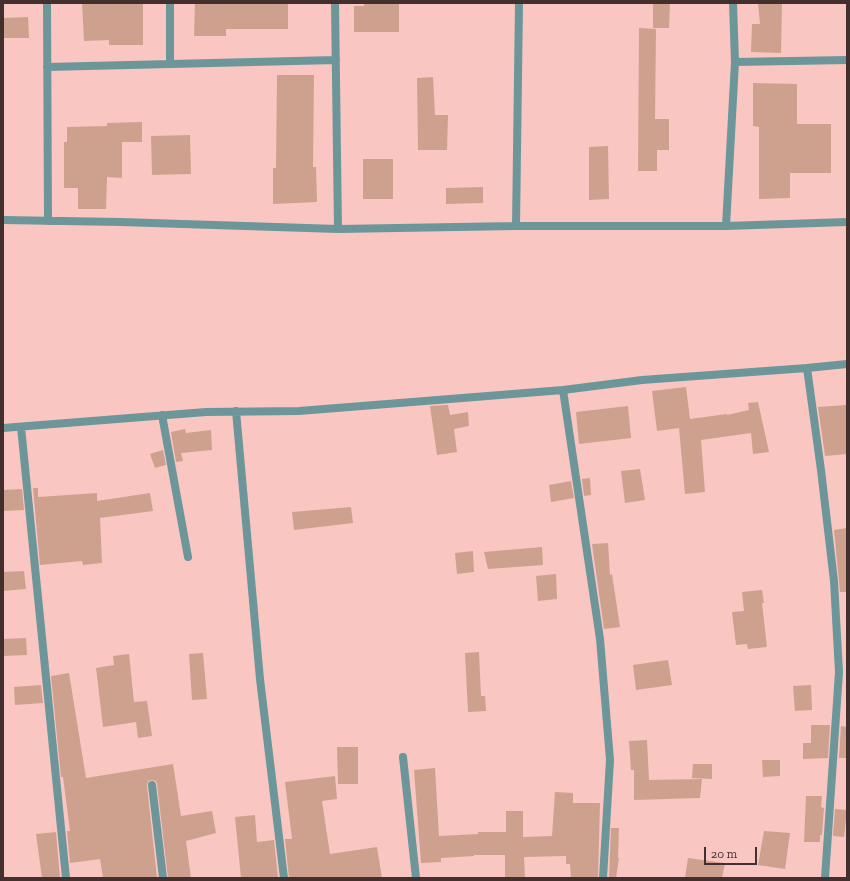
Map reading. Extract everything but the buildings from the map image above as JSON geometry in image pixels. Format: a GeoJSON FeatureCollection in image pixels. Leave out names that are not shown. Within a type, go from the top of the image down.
{"type":"FeatureCollection","features":[{"type":"Feature","properties":{"kind":"street"},"geometry":{"type":"LineString","coordinates":[[47,3],[48,221]]}},
{"type":"Feature","properties":{"kind":"street"},"geometry":{"type":"LineString","coordinates":[[170,3],[170,64]]}},
{"type":"Feature","properties":{"kind":"street"},"geometry":{"type":"LineString","coordinates":[[335,3],[338,229]]}},
{"type":"Feature","properties":{"kind":"street"},"geometry":{"type":"LineString","coordinates":[[516,226],[519,3]]}},
{"type":"Feature","properties":{"kind":"street"},"geometry":{"type":"LineString","coordinates":[[726,226],[735,62],[733,3]]}},
{"type":"Feature","properties":{"kind":"street"},"geometry":{"type":"LineString","coordinates":[[47,67],[336,60]]}},
{"type":"Feature","properties":{"kind":"street"},"geometry":{"type":"LineString","coordinates":[[735,62],[847,60]]}},
{"type":"Feature","properties":{"kind":"street"},"geometry":{"type":"LineString","coordinates":[[3,220],[338,229],[516,226],[726,226],[847,222]]}},
{"type":"Feature","properties":{"kind":"street"},"geometry":{"type":"LineString","coordinates":[[3,428],[162,415],[236,411],[299,410],[563,390],[642,380],[847,364]]}},
{"type":"Feature","properties":{"kind":"street"},"geometry":{"type":"LineString","coordinates":[[807,368],[834,581],[839,672],[825,878]]}},
{"type":"Feature","properties":{"kind":"street"},"geometry":{"type":"LineString","coordinates":[[563,390],[600,639],[610,760],[603,878]]}},
{"type":"Feature","properties":{"kind":"street"},"geometry":{"type":"LineString","coordinates":[[236,411],[260,679],[284,878]]}},
{"type":"Feature","properties":{"kind":"street"},"geometry":{"type":"LineString","coordinates":[[162,415],[188,557]]}},
{"type":"Feature","properties":{"kind":"street"},"geometry":{"type":"LineString","coordinates":[[21,427],[66,878]]}},
{"type":"Feature","properties":{"kind":"street"},"geometry":{"type":"LineString","coordinates":[[403,757],[416,878]]}},
{"type":"Feature","properties":{"kind":"street"},"geometry":{"type":"LineString","coordinates":[[152,785],[163,878]]}}]}
